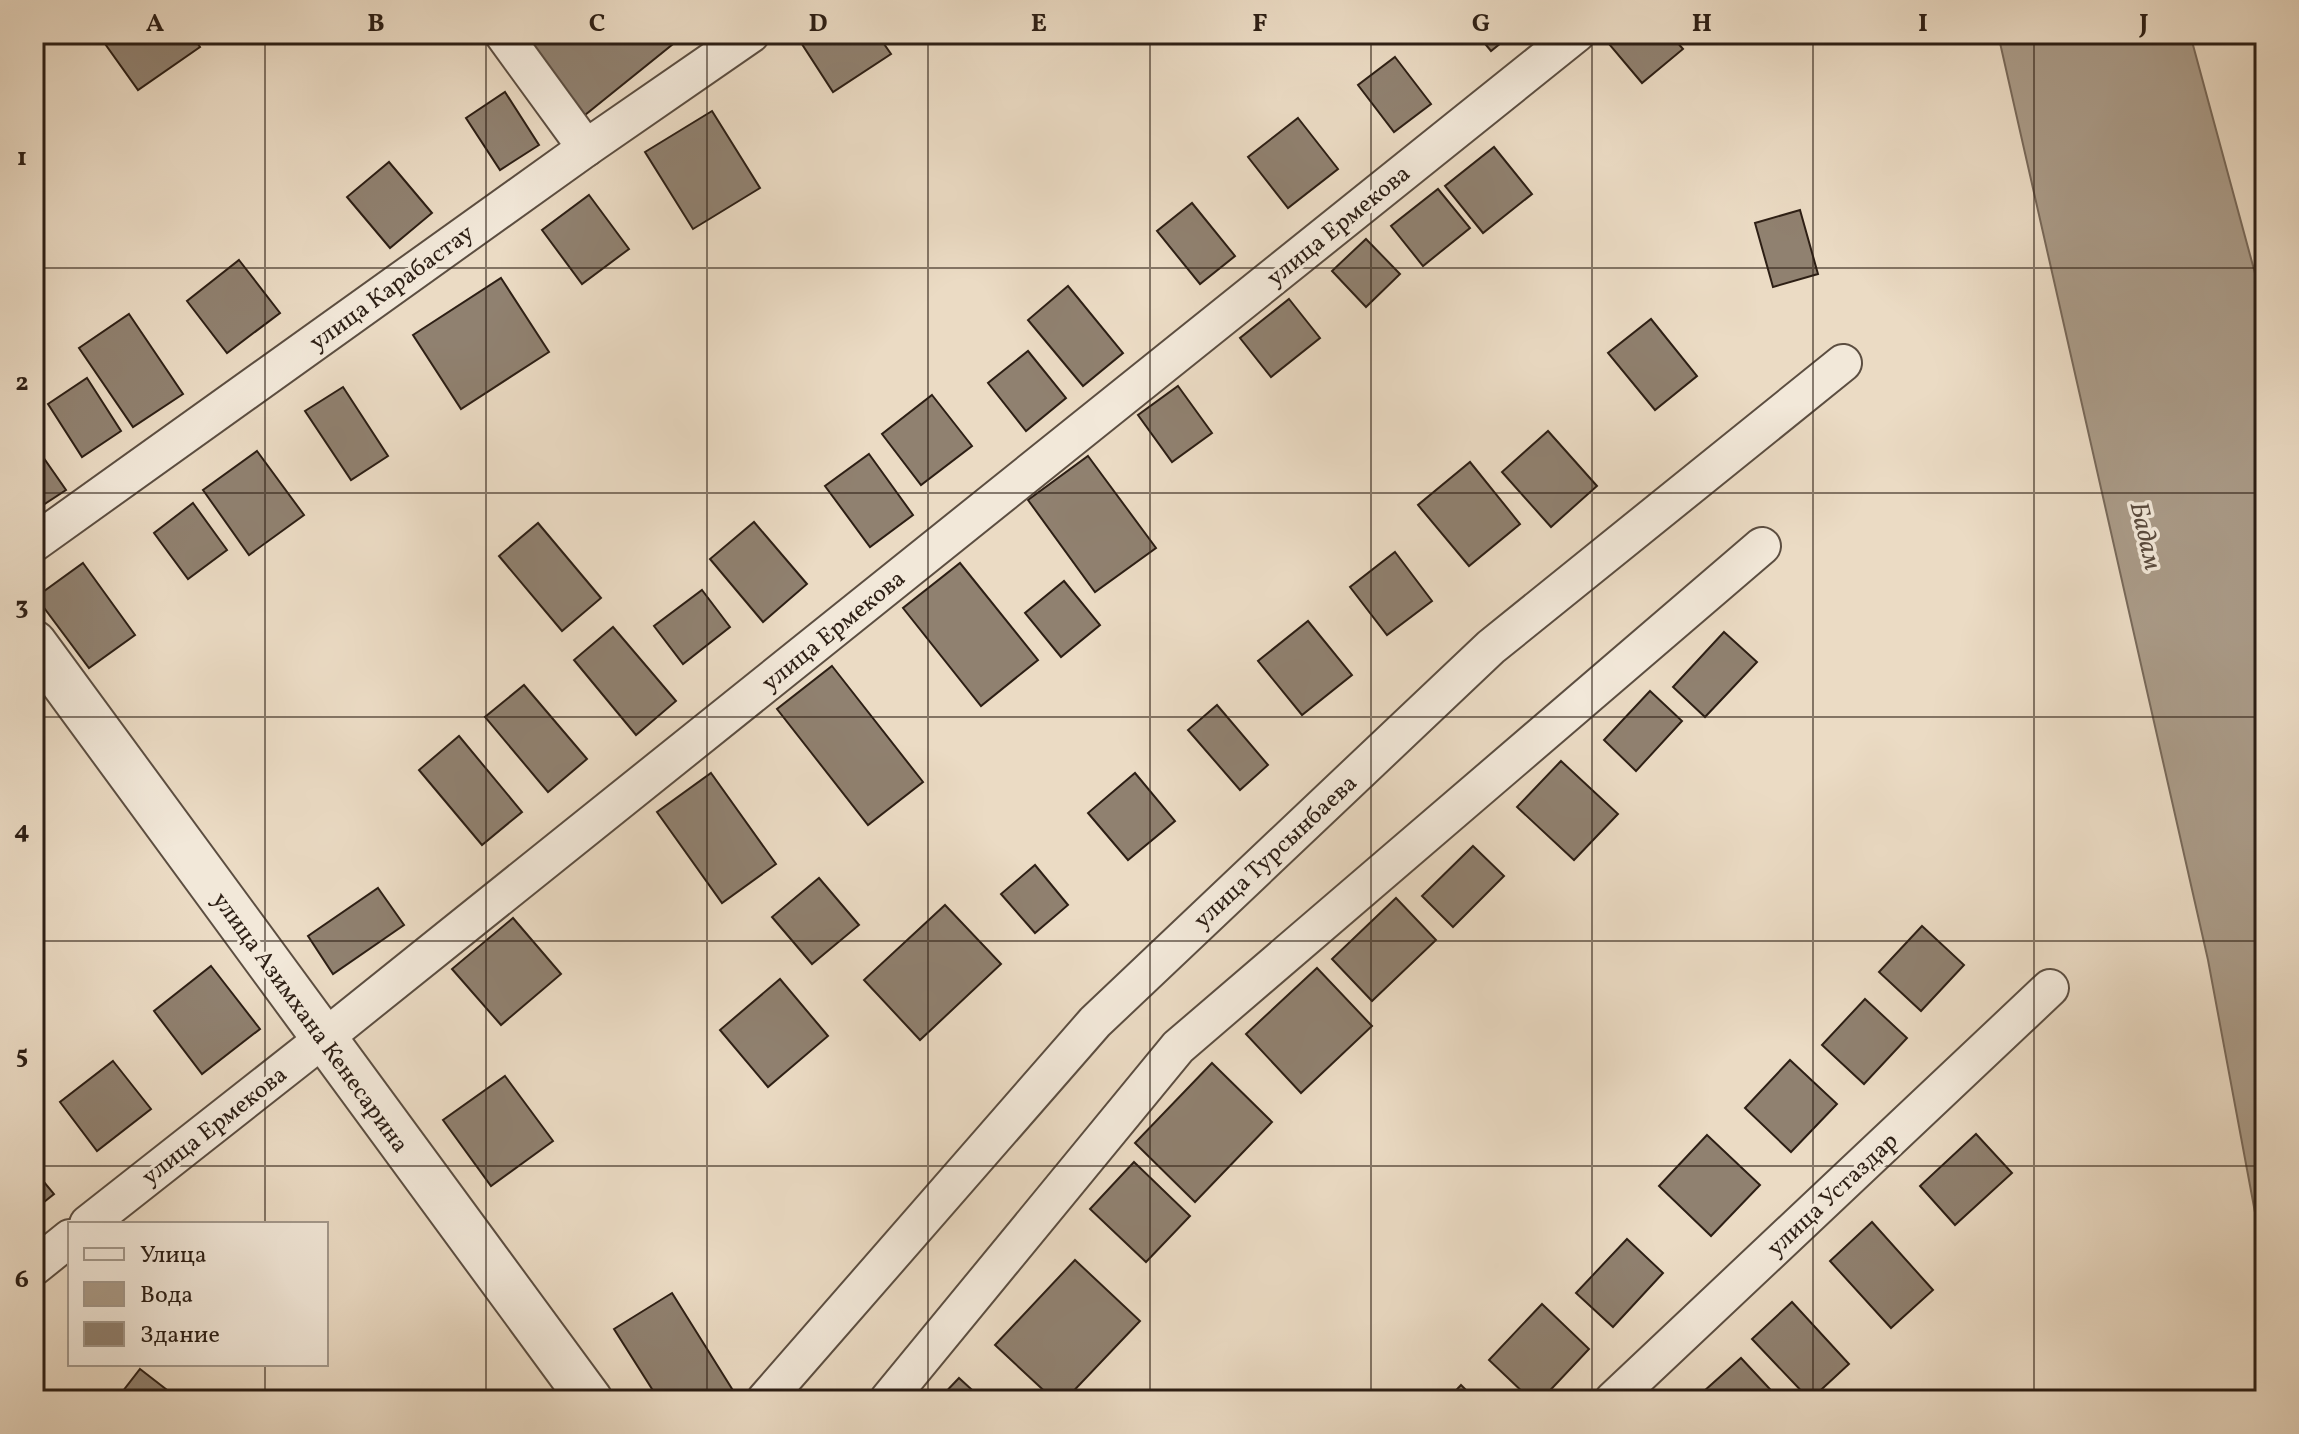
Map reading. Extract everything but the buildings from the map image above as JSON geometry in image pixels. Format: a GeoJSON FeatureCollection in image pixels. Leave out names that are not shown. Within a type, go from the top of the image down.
{"type":"FeatureCollection","features":[{"type":"Feature","properties":{"kind":"street"},"geometry":{"type":"LineString","coordinates":[[503,34],[586,148]]}},
{"type":"Feature","properties":{"kind":"street","name":"улица Карабастау"},"geometry":{"type":"LineString","coordinates":[[34,543],[586,148],[751,34]]}},
{"type":"Feature","properties":{"kind":"street","name":"улица Ермекова"},"geometry":{"type":"LineString","coordinates":[[91,1222],[1576,34]]}},
{"type":"Feature","properties":{"kind":"street","name":"улица Турсынбаева"},"geometry":{"type":"LineString","coordinates":[[765,1400],[1106,1011],[1491,647],[1843,363]]}},
{"type":"Feature","properties":{"kind":"street"},"geometry":{"type":"LineString","coordinates":[[888,1400],[1178,1047],[1762,546]]}},
{"type":"Feature","properties":{"kind":"street","name":"улица Азимхана Кенесарина"},"geometry":{"type":"LineString","coordinates":[[34,643],[590,1400]]}},
{"type":"Feature","properties":{"kind":"street","name":"улица Устаздар"},"geometry":{"type":"LineString","coordinates":[[1613,1400],[2050,988]]}},
{"type":"Feature","properties":{"kind":"street"},"geometry":{"type":"LineString","coordinates":[[34,1267],[68,1240]]}},
{"type":"Feature","properties":{"kind":"water","name":"Бадам"},"geometry":{"type":"Polygon","coordinates":[[[1998,34],[2190,34],[2265,310],[2265,1266],[2208,960],[1998,34]]]}}]}
